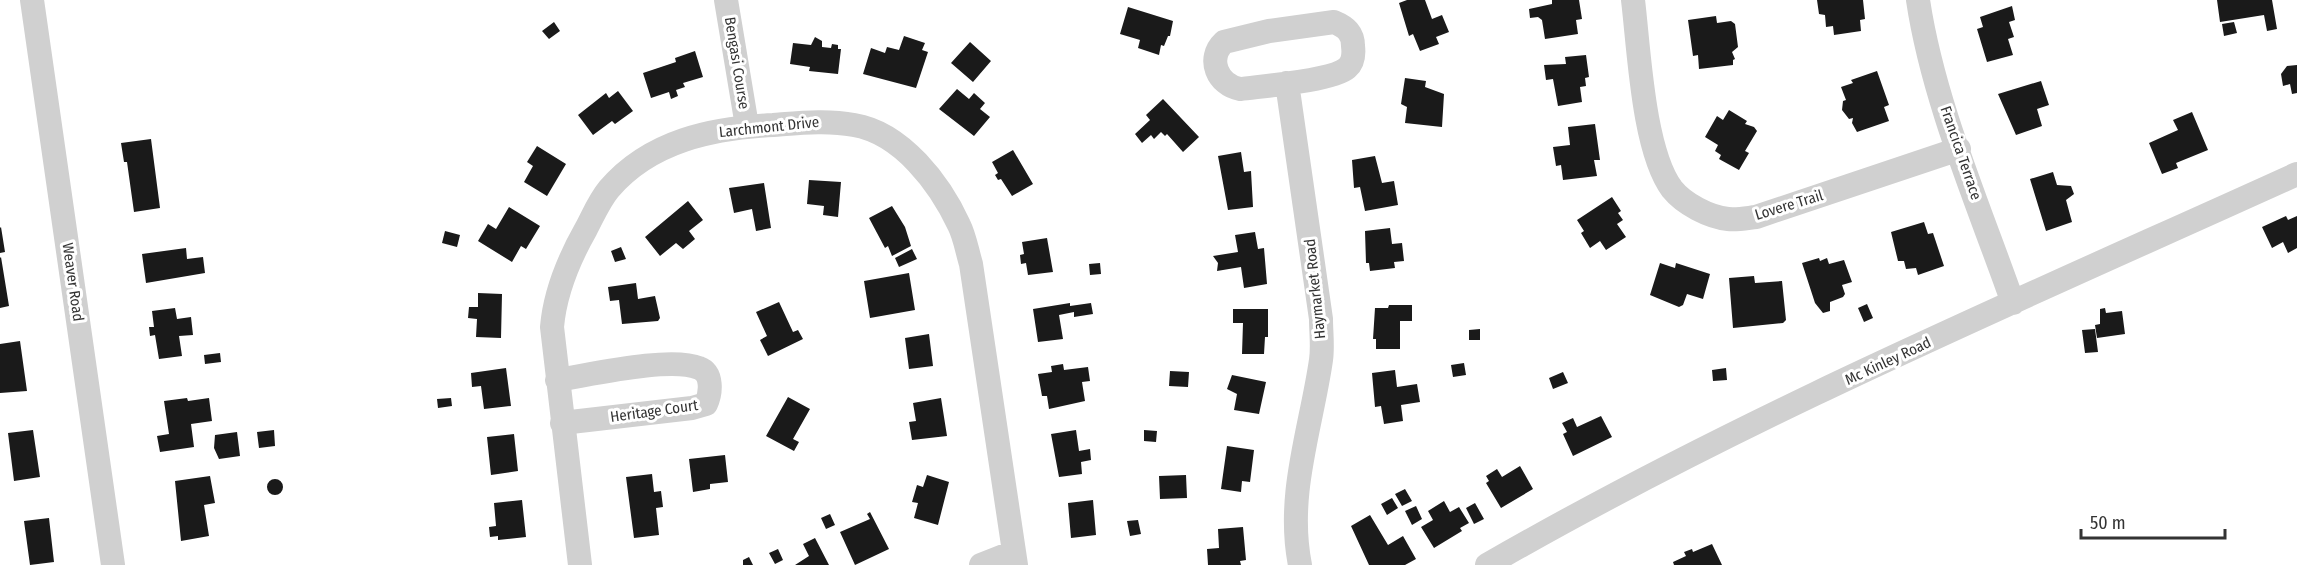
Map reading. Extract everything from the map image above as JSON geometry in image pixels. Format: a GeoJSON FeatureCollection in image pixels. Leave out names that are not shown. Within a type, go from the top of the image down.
{"type":"FeatureCollection","features":[{"type":"Feature","properties":{"kind":"street","name":"Weaver Road"},"geometry":{"type":"LineString","coordinates":[[32,0],[112,565]]}},
{"type":"Feature","properties":{"kind":"street","name":"Bengasi Course"},"geometry":{"type":"LineString","coordinates":[[726,0],[747,126]]}},
{"type":"Feature","properties":{"kind":"street","name":"Lovere Trail"},"geometry":{"type":"LineString","coordinates":[[1633,0],[1648,117],[1658,163],[1672,189],[1692,206],[1728,219],[1756,217],[1959,149]]}},
{"type":"Feature","properties":{"kind":"street","name":"Francica Terrace"},"geometry":{"type":"LineString","coordinates":[[1918,0],[1923,35],[1959,149],[2013,303]]}},
{"type":"Feature","properties":{"kind":"street"},"geometry":{"type":"LineString","coordinates":[[1334,22],[1350,33],[1354,58],[1347,68],[1332,75],[1287,83],[1240,89],[1231,87],[1219,78],[1215,63],[1218,47],[1224,42],[1269,31],[1334,22]]}},
{"type":"Feature","properties":{"kind":"street","name":"Haymarket Road"},"geometry":{"type":"LineString","coordinates":[[1287,83],[1321,319],[1322,348],[1298,469],[1295,537],[1300,565]]}},
{"type":"Feature","properties":{"kind":"street","name":"Larchmont Drive"},"geometry":{"type":"LineString","coordinates":[[580,565],[552,327],[555,301],[579,241],[607,191],[631,166],[659,149],[690,136],[747,126],[826,122],[856,125],[872,130],[891,141],[917,163],[940,190],[960,227],[971,264],[1015,559],[981,565]]}},
{"type":"Feature","properties":{"kind":"street","name":"Mc Kinley Road"},"geometry":{"type":"LineString","coordinates":[[1487,565],[1658,472],[1869,369],[2297,174]]}},
{"type":"Feature","properties":{"kind":"street","name":"Heritage Court"},"geometry":{"type":"LineString","coordinates":[[557,380],[651,366],[675,365],[701,368],[708,376],[710,395],[706,404],[692,408],[562,423]]}},
{"type":"Feature","properties":{"kind":"building"},"geometry":{"type":"Polygon","coordinates":[[[1407,0],[1425,0],[1432,19],[1442,15],[1449,32],[1436,37],[1439,44],[1420,51],[1413,34],[1409,36],[1399,3],[1407,0]]]}},
{"type":"Feature","properties":{"kind":"building"},"geometry":{"type":"Polygon","coordinates":[[[1552,0],[1579,0],[1582,19],[1576,20],[1578,34],[1545,39],[1542,20],[1538,17],[1530,18],[1529,9],[1552,4],[1552,0]]]}},
{"type":"Feature","properties":{"kind":"building"},"geometry":{"type":"Polygon","coordinates":[[[1817,0],[1863,0],[1865,19],[1860,20],[1861,31],[1834,35],[1833,26],[1826,27],[1825,15],[1819,14],[1817,0]]]}},
{"type":"Feature","properties":{"kind":"building"},"geometry":{"type":"Polygon","coordinates":[[[2217,0],[2272,0],[2277,29],[2267,31],[2264,15],[2220,22],[2217,0]]]}},
{"type":"Feature","properties":{"kind":"building"},"geometry":{"type":"Polygon","coordinates":[[[2012,6],[2015,20],[2009,22],[2014,37],[2008,39],[2013,55],[1987,62],[1977,29],[1983,27],[1980,17],[2012,6]]]}},
{"type":"Feature","properties":{"kind":"building"},"geometry":{"type":"Polygon","coordinates":[[[1128,7],[1173,21],[1170,36],[1164,46],[1161,45],[1159,55],[1138,48],[1140,40],[1120,34],[1128,7]]]}},
{"type":"Feature","properties":{"kind":"building"},"geometry":{"type":"Polygon","coordinates":[[[1716,16],[1717,23],[1731,21],[1735,24],[1738,47],[1732,52],[1735,59],[1733,65],[1699,69],[1698,55],[1693,56],[1688,20],[1716,16]]]}},
{"type":"Feature","properties":{"kind":"building"},"geometry":{"type":"Polygon","coordinates":[[[554,22],[560,31],[549,39],[542,31],[554,22]]]}},
{"type":"Feature","properties":{"kind":"building"},"geometry":{"type":"Polygon","coordinates":[[[2234,22],[2237,33],[2224,36],[2222,24],[2234,22]]]}},
{"type":"Feature","properties":{"kind":"building"},"geometry":{"type":"Polygon","coordinates":[[[904,36],[925,43],[922,50],[928,52],[916,88],[863,74],[871,48],[885,53],[887,47],[899,50],[904,36]]]}},
{"type":"Feature","properties":{"kind":"building"},"geometry":{"type":"Polygon","coordinates":[[[815,37],[822,41],[822,47],[831,48],[832,44],[838,45],[838,49],[841,49],[838,74],[809,71],[810,67],[790,64],[793,43],[811,45],[815,37]]]}},
{"type":"Feature","properties":{"kind":"building"},"geometry":{"type":"Polygon","coordinates":[[[970,42],[991,61],[973,82],[951,63],[970,42]]]}},
{"type":"Feature","properties":{"kind":"building"},"geometry":{"type":"Polygon","coordinates":[[[695,51],[703,77],[683,83],[685,87],[676,90],[678,96],[671,99],[669,92],[651,98],[643,73],[676,62],[675,58],[695,51]]]}},
{"type":"Feature","properties":{"kind":"building"},"geometry":{"type":"Polygon","coordinates":[[[1586,55],[1589,77],[1585,78],[1586,86],[1580,87],[1582,102],[1558,106],[1553,79],[1546,80],[1544,65],[1566,64],[1565,57],[1586,55]]]}},
{"type":"Feature","properties":{"kind":"building"},"geometry":{"type":"Polygon","coordinates":[[[2297,65],[2297,93],[2292,94],[2290,84],[2283,86],[2281,74],[2287,66],[2297,65]]]}},
{"type":"Feature","properties":{"kind":"building"},"geometry":{"type":"Polygon","coordinates":[[[1877,71],[1889,105],[1884,107],[1889,121],[1857,132],[1852,123],[1853,118],[1849,119],[1842,110],[1843,101],[1846,100],[1841,87],[1853,83],[1851,80],[1877,71]]]}},
{"type":"Feature","properties":{"kind":"building"},"geometry":{"type":"Polygon","coordinates":[[[1405,78],[1426,81],[1425,87],[1444,94],[1442,127],[1405,123],[1407,107],[1401,104],[1405,78]]]}},
{"type":"Feature","properties":{"kind":"building"},"geometry":{"type":"Polygon","coordinates":[[[2041,81],[2049,105],[2037,109],[2042,126],[2016,135],[1998,94],[2041,81]]]}},
{"type":"Feature","properties":{"kind":"building"},"geometry":{"type":"Polygon","coordinates":[[[957,89],[969,99],[974,93],[985,103],[980,109],[990,117],[974,136],[939,109],[957,89]]]}},
{"type":"Feature","properties":{"kind":"building"},"geometry":{"type":"Polygon","coordinates":[[[618,91],[633,111],[615,124],[612,121],[593,135],[578,115],[606,93],[609,98],[618,91]]]}},
{"type":"Feature","properties":{"kind":"building"},"geometry":{"type":"Polygon","coordinates":[[[1163,99],[1199,137],[1183,152],[1167,134],[1165,136],[1161,132],[1154,139],[1151,135],[1142,143],[1135,134],[1150,120],[1146,115],[1163,99]]]}},
{"type":"Feature","properties":{"kind":"building"},"geometry":{"type":"Polygon","coordinates":[[[1729,110],[1747,121],[1745,124],[1754,127],[1757,131],[1745,151],[1749,153],[1739,170],[1719,159],[1721,155],[1715,151],[1718,145],[1705,137],[1717,116],[1723,120],[1729,110]]]}},
{"type":"Feature","properties":{"kind":"building"},"geometry":{"type":"Polygon","coordinates":[[[2192,112],[2208,150],[2176,163],[2178,168],[2162,174],[2149,143],[2178,130],[2173,120],[2192,112]]]}},
{"type":"Feature","properties":{"kind":"building"},"geometry":{"type":"Polygon","coordinates":[[[1595,124],[1600,160],[1594,160],[1597,176],[1563,180],[1561,165],[1556,166],[1553,147],[1570,145],[1568,127],[1595,124]]]}},
{"type":"Feature","properties":{"kind":"building"},"geometry":{"type":"Polygon","coordinates":[[[151,139],[160,208],[134,212],[127,162],[124,162],[121,143],[151,139]]]}},
{"type":"Feature","properties":{"kind":"building"},"geometry":{"type":"Polygon","coordinates":[[[537,146],[566,164],[547,196],[524,182],[533,166],[527,162],[537,146]]]}},
{"type":"Feature","properties":{"kind":"building"},"geometry":{"type":"Polygon","coordinates":[[[1013,150],[1033,184],[1012,196],[1001,179],[998,180],[995,175],[998,173],[992,162],[1013,150]]]}},
{"type":"Feature","properties":{"kind":"building"},"geometry":{"type":"Polygon","coordinates":[[[1241,152],[1244,172],[1251,171],[1253,207],[1228,210],[1218,156],[1241,152]]]}},
{"type":"Feature","properties":{"kind":"building"},"geometry":{"type":"Polygon","coordinates":[[[1375,156],[1382,183],[1394,181],[1398,205],[1365,211],[1360,187],[1354,188],[1352,160],[1375,156]]]}},
{"type":"Feature","properties":{"kind":"building"},"geometry":{"type":"Polygon","coordinates":[[[2053,172],[2057,185],[2071,186],[2074,194],[2066,200],[2072,222],[2046,231],[2030,179],[2053,172]]]}},
{"type":"Feature","properties":{"kind":"building"},"geometry":{"type":"Polygon","coordinates":[[[809,180],[841,182],[838,217],[823,215],[824,206],[807,204],[809,180]]]}},
{"type":"Feature","properties":{"kind":"building"},"geometry":{"type":"Polygon","coordinates":[[[764,183],[771,228],[756,231],[752,209],[734,213],[729,188],[764,183]]]}},
{"type":"Feature","properties":{"kind":"building"},"geometry":{"type":"Polygon","coordinates":[[[1612,197],[1621,211],[1618,213],[1623,220],[1617,224],[1626,237],[1606,250],[1600,241],[1590,248],[1581,233],[1584,231],[1577,220],[1612,197]]]}},
{"type":"Feature","properties":{"kind":"building"},"geometry":{"type":"Polygon","coordinates":[[[688,201],[703,220],[689,231],[695,239],[683,249],[676,243],[660,256],[645,237],[688,201]]]}},
{"type":"Feature","properties":{"kind":"building"},"geometry":{"type":"Polygon","coordinates":[[[892,206],[905,227],[911,246],[892,256],[888,246],[885,248],[869,218],[892,206]]]}},
{"type":"Feature","properties":{"kind":"building"},"geometry":{"type":"Polygon","coordinates":[[[509,207],[540,226],[526,249],[521,246],[512,262],[478,241],[488,224],[496,229],[509,207]]]}},
{"type":"Feature","properties":{"kind":"building"},"geometry":{"type":"Polygon","coordinates":[[[2286,216],[2288,220],[2297,216],[2297,248],[2288,253],[2283,242],[2272,248],[2262,227],[2286,216]]]}},
{"type":"Feature","properties":{"kind":"building"},"geometry":{"type":"Polygon","coordinates":[[[1924,222],[1928,234],[1933,233],[1944,266],[1918,275],[1916,268],[1906,269],[1904,261],[1898,261],[1891,232],[1924,222]]]}},
{"type":"Feature","properties":{"kind":"building"},"geometry":{"type":"Polygon","coordinates":[[[0,228],[5,252],[0,253],[0,228]]]}},
{"type":"Feature","properties":{"kind":"building"},"geometry":{"type":"Polygon","coordinates":[[[1390,228],[1392,244],[1402,243],[1404,261],[1394,262],[1395,268],[1370,271],[1369,263],[1366,263],[1365,231],[1390,228]]]}},
{"type":"Feature","properties":{"kind":"building"},"geometry":{"type":"Polygon","coordinates":[[[445,231],[460,235],[457,247],[442,243],[445,231]]]}},
{"type":"Feature","properties":{"kind":"building"},"geometry":{"type":"Polygon","coordinates":[[[1255,232],[1258,249],[1264,248],[1267,284],[1244,288],[1241,267],[1217,271],[1218,263],[1213,256],[1238,252],[1235,235],[1255,232]]]}},
{"type":"Feature","properties":{"kind":"building"},"geometry":{"type":"Polygon","coordinates":[[[1047,238],[1053,272],[1028,275],[1026,263],[1021,264],[1020,255],[1024,254],[1022,242],[1047,238]]]}},
{"type":"Feature","properties":{"kind":"building"},"geometry":{"type":"Polygon","coordinates":[[[621,247],[626,259],[615,262],[611,251],[621,247]]]}},
{"type":"Feature","properties":{"kind":"building"},"geometry":{"type":"Polygon","coordinates":[[[186,248],[187,259],[203,257],[205,273],[146,283],[142,254],[186,248]]]}},
{"type":"Feature","properties":{"kind":"building"},"geometry":{"type":"Polygon","coordinates":[[[912,249],[917,259],[899,267],[895,258],[912,249]]]}},
{"type":"Feature","properties":{"kind":"building"},"geometry":{"type":"Polygon","coordinates":[[[0,258],[9,306],[0,308],[0,258]]]}},
{"type":"Feature","properties":{"kind":"building"},"geometry":{"type":"Polygon","coordinates":[[[1819,258],[1820,261],[1827,258],[1829,264],[1844,260],[1852,282],[1842,285],[1845,294],[1843,297],[1830,302],[1830,311],[1823,313],[1815,303],[1802,263],[1819,258]]]}},
{"type":"Feature","properties":{"kind":"building"},"geometry":{"type":"Polygon","coordinates":[[[1100,263],[1101,274],[1090,275],[1089,264],[1100,263]]]}},
{"type":"Feature","properties":{"kind":"building"},"geometry":{"type":"Polygon","coordinates":[[[1660,263],[1675,268],[1676,263],[1710,274],[1703,299],[1687,294],[1683,305],[1679,307],[1650,295],[1660,263]]]}},
{"type":"Feature","properties":{"kind":"building"},"geometry":{"type":"Polygon","coordinates":[[[909,273],[915,310],[870,318],[864,281],[909,273]]]}},
{"type":"Feature","properties":{"kind":"building"},"geometry":{"type":"Polygon","coordinates":[[[1754,276],[1755,283],[1782,281],[1786,320],[1783,323],[1733,328],[1729,278],[1754,276]]]}},
{"type":"Feature","properties":{"kind":"building"},"geometry":{"type":"Polygon","coordinates":[[[636,283],[638,299],[655,296],[660,318],[658,321],[622,324],[619,300],[610,301],[608,287],[636,283]]]}},
{"type":"Feature","properties":{"kind":"building"},"geometry":{"type":"Polygon","coordinates":[[[478,293],[502,294],[501,338],[476,337],[477,319],[468,318],[469,307],[478,307],[478,293]]]}},
{"type":"Feature","properties":{"kind":"building"},"geometry":{"type":"Polygon","coordinates":[[[779,302],[793,332],[798,330],[803,339],[768,356],[760,340],[767,336],[756,312],[779,302]]]}},
{"type":"Feature","properties":{"kind":"building"},"geometry":{"type":"Polygon","coordinates":[[[1070,303],[1070,306],[1091,303],[1093,314],[1074,317],[1074,312],[1059,315],[1063,339],[1038,342],[1033,309],[1070,303]]]}},
{"type":"Feature","properties":{"kind":"building"},"geometry":{"type":"Polygon","coordinates":[[[1867,304],[1873,318],[1864,322],[1858,308],[1867,304]]]}},
{"type":"Feature","properties":{"kind":"building"},"geometry":{"type":"Polygon","coordinates":[[[1389,305],[1412,305],[1412,321],[1400,321],[1400,349],[1376,349],[1376,339],[1373,339],[1375,308],[1388,308],[1389,305]]]}},
{"type":"Feature","properties":{"kind":"building"},"geometry":{"type":"Polygon","coordinates":[[[175,308],[177,319],[191,317],[193,335],[179,336],[182,356],[159,359],[155,335],[150,336],[149,327],[154,327],[152,311],[175,308]]]}},
{"type":"Feature","properties":{"kind":"building"},"geometry":{"type":"Polygon","coordinates":[[[2105,308],[2106,313],[2122,311],[2125,334],[2097,338],[2095,325],[2100,324],[2100,309],[2105,308]]]}},
{"type":"Feature","properties":{"kind":"building"},"geometry":{"type":"Polygon","coordinates":[[[1233,309],[1268,309],[1268,337],[1265,337],[1264,354],[1242,354],[1243,323],[1233,323],[1233,309]]]}},
{"type":"Feature","properties":{"kind":"building"},"geometry":{"type":"Polygon","coordinates":[[[1480,329],[1480,340],[1469,340],[1469,330],[1480,329]]]}},
{"type":"Feature","properties":{"kind":"building"},"geometry":{"type":"Polygon","coordinates":[[[2095,329],[2098,352],[2085,353],[2082,330],[2095,329]]]}},
{"type":"Feature","properties":{"kind":"building"},"geometry":{"type":"Polygon","coordinates":[[[929,334],[933,366],[909,369],[905,338],[929,334]]]}},
{"type":"Feature","properties":{"kind":"building"},"geometry":{"type":"Polygon","coordinates":[[[20,341],[27,391],[0,393],[0,344],[20,341]]]}},
{"type":"Feature","properties":{"kind":"building"},"geometry":{"type":"Polygon","coordinates":[[[220,353],[221,362],[205,364],[204,355],[220,353]]]}},
{"type":"Feature","properties":{"kind":"building"},"geometry":{"type":"Polygon","coordinates":[[[1464,363],[1466,375],[1453,377],[1451,365],[1464,363]]]}},
{"type":"Feature","properties":{"kind":"building"},"geometry":{"type":"Polygon","coordinates":[[[1063,364],[1064,370],[1088,367],[1090,381],[1082,382],[1085,401],[1049,409],[1047,396],[1042,396],[1038,374],[1052,372],[1051,366],[1063,364]]]}},
{"type":"Feature","properties":{"kind":"building"},"geometry":{"type":"Polygon","coordinates":[[[506,368],[511,406],[484,409],[481,386],[472,387],[471,373],[506,368]]]}},
{"type":"Feature","properties":{"kind":"building"},"geometry":{"type":"Polygon","coordinates":[[[1726,368],[1727,380],[1713,381],[1712,370],[1726,368]]]}},
{"type":"Feature","properties":{"kind":"building"},"geometry":{"type":"Polygon","coordinates":[[[1395,370],[1397,387],[1417,384],[1420,402],[1401,405],[1403,421],[1384,424],[1381,406],[1375,407],[1372,373],[1395,370]]]}},
{"type":"Feature","properties":{"kind":"building"},"geometry":{"type":"Polygon","coordinates":[[[1170,371],[1189,372],[1188,387],[1169,386],[1170,371]]]}},
{"type":"Feature","properties":{"kind":"building"},"geometry":{"type":"Polygon","coordinates":[[[1563,372],[1568,383],[1553,389],[1549,378],[1563,372]]]}},
{"type":"Feature","properties":{"kind":"building"},"geometry":{"type":"Polygon","coordinates":[[[1232,375],[1266,382],[1259,414],[1234,410],[1237,394],[1227,389],[1232,375]]]}},
{"type":"Feature","properties":{"kind":"building"},"geometry":{"type":"Polygon","coordinates":[[[788,397],[810,409],[793,439],[799,442],[794,451],[766,436],[788,397]]]}},
{"type":"Feature","properties":{"kind":"building"},"geometry":{"type":"Polygon","coordinates":[[[187,398],[188,401],[209,398],[212,421],[191,424],[194,447],[160,452],[157,436],[169,434],[164,401],[187,398]]]}},
{"type":"Feature","properties":{"kind":"building"},"geometry":{"type":"Polygon","coordinates":[[[451,398],[452,406],[438,408],[437,399],[451,398]]]}},
{"type":"Feature","properties":{"kind":"building"},"geometry":{"type":"Polygon","coordinates":[[[941,398],[947,436],[912,440],[909,422],[916,421],[913,403],[941,398]]]}},
{"type":"Feature","properties":{"kind":"building"},"geometry":{"type":"Polygon","coordinates":[[[1601,416],[1612,437],[1573,456],[1563,434],[1567,432],[1562,423],[1573,418],[1577,427],[1601,416]]]}},
{"type":"Feature","properties":{"kind":"building"},"geometry":{"type":"Polygon","coordinates":[[[33,430],[40,477],[14,481],[8,433],[33,430]]]}},
{"type":"Feature","properties":{"kind":"building"},"geometry":{"type":"Polygon","coordinates":[[[274,430],[275,446],[259,448],[257,432],[274,430]]]}},
{"type":"Feature","properties":{"kind":"building"},"geometry":{"type":"Polygon","coordinates":[[[1076,430],[1079,451],[1090,449],[1091,460],[1081,462],[1082,474],[1059,477],[1051,434],[1076,430]]]}},
{"type":"Feature","properties":{"kind":"building"},"geometry":{"type":"Polygon","coordinates":[[[1144,430],[1157,431],[1156,442],[1144,441],[1144,430]]]}},
{"type":"Feature","properties":{"kind":"building"},"geometry":{"type":"Polygon","coordinates":[[[237,432],[240,456],[219,459],[214,448],[215,435],[237,432]]]}},
{"type":"Feature","properties":{"kind":"building"},"geometry":{"type":"Polygon","coordinates":[[[514,434],[518,471],[491,475],[487,437],[514,434]]]}},
{"type":"Feature","properties":{"kind":"building"},"geometry":{"type":"Polygon","coordinates":[[[1227,446],[1254,450],[1250,482],[1242,481],[1241,492],[1221,489],[1227,446]]]}},
{"type":"Feature","properties":{"kind":"building"},"geometry":{"type":"Polygon","coordinates":[[[725,455],[728,482],[710,484],[710,489],[693,492],[689,459],[725,455]]]}},
{"type":"Feature","properties":{"kind":"building"},"geometry":{"type":"Polygon","coordinates":[[[1520,466],[1533,489],[1501,508],[1486,483],[1489,481],[1486,476],[1497,469],[1502,477],[1520,466]]]}},
{"type":"Feature","properties":{"kind":"building"},"geometry":{"type":"Polygon","coordinates":[[[652,474],[654,492],[661,491],[663,507],[656,508],[659,535],[634,538],[626,477],[652,474]]]}},
{"type":"Feature","properties":{"kind":"building"},"geometry":{"type":"Polygon","coordinates":[[[927,475],[949,482],[938,525],[914,518],[918,503],[912,502],[917,485],[923,487],[927,475]]]}},
{"type":"Feature","properties":{"kind":"building"},"geometry":{"type":"Polygon","coordinates":[[[1186,475],[1187,498],[1160,499],[1159,476],[1186,475]]]}},
{"type":"Feature","properties":{"kind":"building"},"geometry":{"type":"Polygon","coordinates":[[[210,476],[215,503],[204,505],[209,536],[181,541],[175,481],[210,476]]]}},
{"type":"Feature","properties":{"kind":"building"},"geometry":{"type":"Polygon","coordinates":[[[275,479],[283,487],[275,495],[267,487],[275,479]]]}},
{"type":"Feature","properties":{"kind":"building"},"geometry":{"type":"Polygon","coordinates":[[[1405,489],[1412,501],[1402,506],[1395,494],[1405,489]]]}},
{"type":"Feature","properties":{"kind":"building"},"geometry":{"type":"Polygon","coordinates":[[[1392,498],[1398,508],[1387,515],[1381,504],[1392,498]]]}},
{"type":"Feature","properties":{"kind":"building"},"geometry":{"type":"Polygon","coordinates":[[[522,500],[526,537],[498,540],[498,536],[490,537],[489,527],[496,526],[494,503],[522,500]]]}},
{"type":"Feature","properties":{"kind":"building"},"geometry":{"type":"Polygon","coordinates":[[[1093,500],[1096,535],[1071,538],[1068,503],[1093,500]]]}},
{"type":"Feature","properties":{"kind":"building"},"geometry":{"type":"Polygon","coordinates":[[[1444,501],[1450,512],[1459,507],[1469,523],[1460,528],[1462,531],[1434,548],[1421,527],[1433,520],[1428,511],[1444,501]]]}},
{"type":"Feature","properties":{"kind":"building"},"geometry":{"type":"Polygon","coordinates":[[[1475,503],[1484,519],[1474,524],[1466,508],[1475,503]]]}},
{"type":"Feature","properties":{"kind":"building"},"geometry":{"type":"Polygon","coordinates":[[[1416,506],[1422,519],[1412,525],[1405,511],[1416,506]]]}},
{"type":"Feature","properties":{"kind":"building"},"geometry":{"type":"Polygon","coordinates":[[[870,512],[889,549],[855,565],[840,532],[870,519],[867,514],[870,512]]]}},
{"type":"Feature","properties":{"kind":"building"},"geometry":{"type":"Polygon","coordinates":[[[830,514],[835,525],[826,529],[821,518],[830,514]]]}},
{"type":"Feature","properties":{"kind":"building"},"geometry":{"type":"Polygon","coordinates":[[[1370,515],[1388,545],[1403,536],[1416,559],[1405,565],[1369,565],[1351,526],[1370,515]]]}},
{"type":"Feature","properties":{"kind":"building"},"geometry":{"type":"Polygon","coordinates":[[[49,518],[54,562],[30,565],[24,521],[49,518]]]}},
{"type":"Feature","properties":{"kind":"building"},"geometry":{"type":"Polygon","coordinates":[[[1138,520],[1141,534],[1130,536],[1127,521],[1138,520]]]}},
{"type":"Feature","properties":{"kind":"building"},"geometry":{"type":"Polygon","coordinates":[[[1243,527],[1246,560],[1240,561],[1241,565],[1208,565],[1207,549],[1219,548],[1218,529],[1243,527]]]}},
{"type":"Feature","properties":{"kind":"building"},"geometry":{"type":"Polygon","coordinates":[[[815,538],[829,565],[795,565],[809,556],[803,544],[815,538]]]}},
{"type":"Feature","properties":{"kind":"building"},"geometry":{"type":"Polygon","coordinates":[[[1712,544],[1722,565],[1674,565],[1673,562],[1686,556],[1684,552],[1692,549],[1693,552],[1712,544]]]}},
{"type":"Feature","properties":{"kind":"building"},"geometry":{"type":"Polygon","coordinates":[[[778,549],[783,560],[775,564],[769,553],[778,549]]]}},
{"type":"Feature","properties":{"kind":"building"},"geometry":{"type":"Polygon","coordinates":[[[749,557],[753,565],[743,565],[743,560],[749,557]]]}}]}
